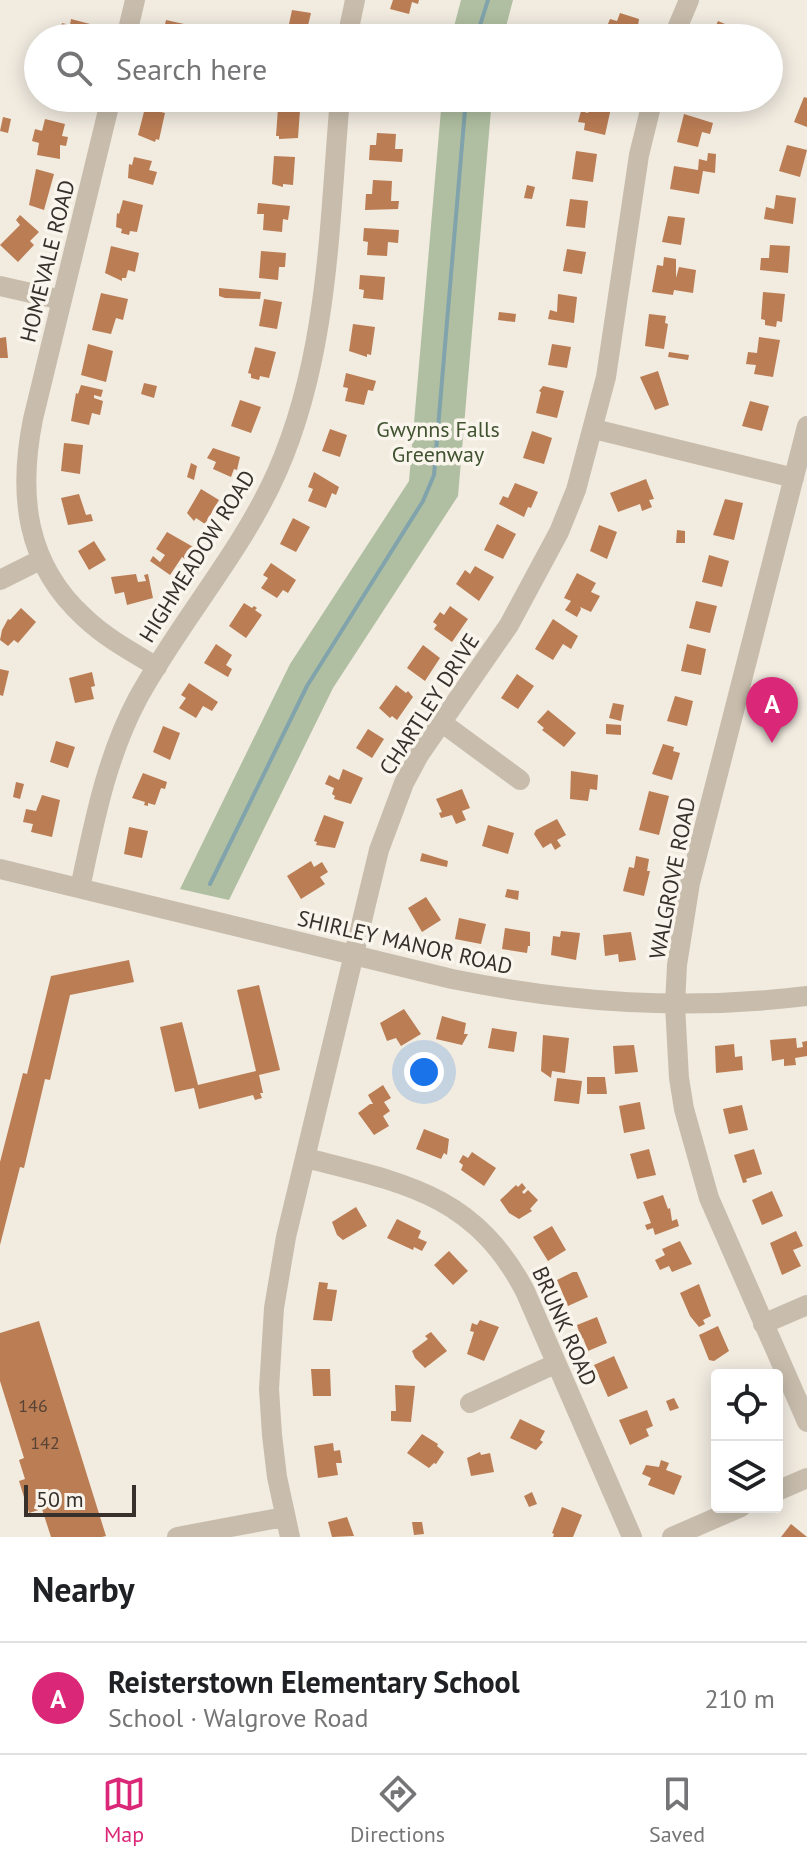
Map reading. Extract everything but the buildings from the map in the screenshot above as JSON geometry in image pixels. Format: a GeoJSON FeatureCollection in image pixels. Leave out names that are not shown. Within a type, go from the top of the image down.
{"type":"FeatureCollection","features":[{"type":"Feature","properties":{"kind":"street"},"geometry":{"type":"LineString","coordinates":[[129,24],[135,0]]}},
{"type":"Feature","properties":{"kind":"street"},"geometry":{"type":"LineString","coordinates":[[350,24],[355,0]]}},
{"type":"Feature","properties":{"kind":"street"},"geometry":{"type":"LineString","coordinates":[[679,24],[689,0]]}},
{"type":"Feature","properties":{"kind":"street","name":"HOMEVALE ROAD"},"geometry":{"type":"LineString","coordinates":[[108,112],[27,450],[26,498],[40,560],[53,582],[86,620],[157,667]]}},
{"type":"Feature","properties":{"kind":"street","name":"HIGHMEADOW ROAD"},"geometry":{"type":"LineString","coordinates":[[80,888],[111,758],[133,709],[258,508],[276,472],[301,403],[319,326],[339,112]]}},
{"type":"Feature","properties":{"kind":"street","name":"CHARTLEY DRIVE"},"geometry":{"type":"LineString","coordinates":[[287,1527],[272,1435],[269,1389],[274,1308],[286,1237],[353,955],[392,812],[411,769],[509,625],[559,532],[576,490],[606,377],[639,155],[650,112]]}},
{"type":"Feature","properties":{"kind":"street"},"geometry":{"type":"LineString","coordinates":[[0,286],[62,300]]}},
{"type":"Feature","properties":{"kind":"street","name":"WALGROVE ROAD"},"geometry":{"type":"LineString","coordinates":[[807,426],[690,883],[677,965],[675,1005],[679,1078],[691,1140],[709,1198],[807,1422]]}},
{"type":"Feature","properties":{"kind":"street"},"geometry":{"type":"LineString","coordinates":[[594,429],[794,478]]}},
{"type":"Feature","properties":{"kind":"street"},"geometry":{"type":"LineString","coordinates":[[0,580],[40,560]]}},
{"type":"Feature","properties":{"kind":"street"},"geometry":{"type":"LineString","coordinates":[[441,722],[520,780]]}},
{"type":"Feature","properties":{"kind":"street","name":"SHIRLEY MANOR ROAD"},"geometry":{"type":"LineString","coordinates":[[0,869],[524,994],[675,1005],[807,996]]}},
{"type":"Feature","properties":{"kind":"street","name":"BRUNK ROAD"},"geometry":{"type":"LineString","coordinates":[[306,1158],[393,1180],[425,1192],[472,1221],[511,1264],[632,1537]]}},
{"type":"Feature","properties":{"kind":"street"},"geometry":{"type":"LineString","coordinates":[[763,1324],[807,1305]]}},
{"type":"Feature","properties":{"kind":"street"},"geometry":{"type":"LineString","coordinates":[[470,1403],[555,1364]]}},
{"type":"Feature","properties":{"kind":"street"},"geometry":{"type":"LineString","coordinates":[[783,1488],[807,1478]]}},
{"type":"Feature","properties":{"kind":"street"},"geometry":{"type":"LineString","coordinates":[[672,1537],[727,1513]]}},
{"type":"Feature","properties":{"kind":"street"},"geometry":{"type":"LineString","coordinates":[[177,1537],[287,1527]]}},
{"type":"Feature","properties":{"kind":"green space"},"geometry":{"type":"Polygon","coordinates":[[[461,0],[513,0],[507,24],[455,24],[461,0]]]}},
{"type":"Feature","properties":{"kind":"green space","name":"Gwynns Falls Greenway"},"geometry":{"type":"Polygon","coordinates":[[[441,112],[491,112],[458,496],[333,688],[229,900],[180,889],[290,664],[409,481],[441,112]]]}},
{"type":"Feature","properties":{"kind":"waterway"},"geometry":{"type":"LineString","coordinates":[[480,24],[488,0]]}},
{"type":"Feature","properties":{"kind":"waterway"},"geometry":{"type":"LineString","coordinates":[[210,884],[307,686],[423,501],[434,475],[465,112]]}},
{"type":"Feature","properties":{"kind":"place","name":"Reisterstown Elementary School"},"geometry":{"type":"Point","coordinates":[772,743]}}]}
